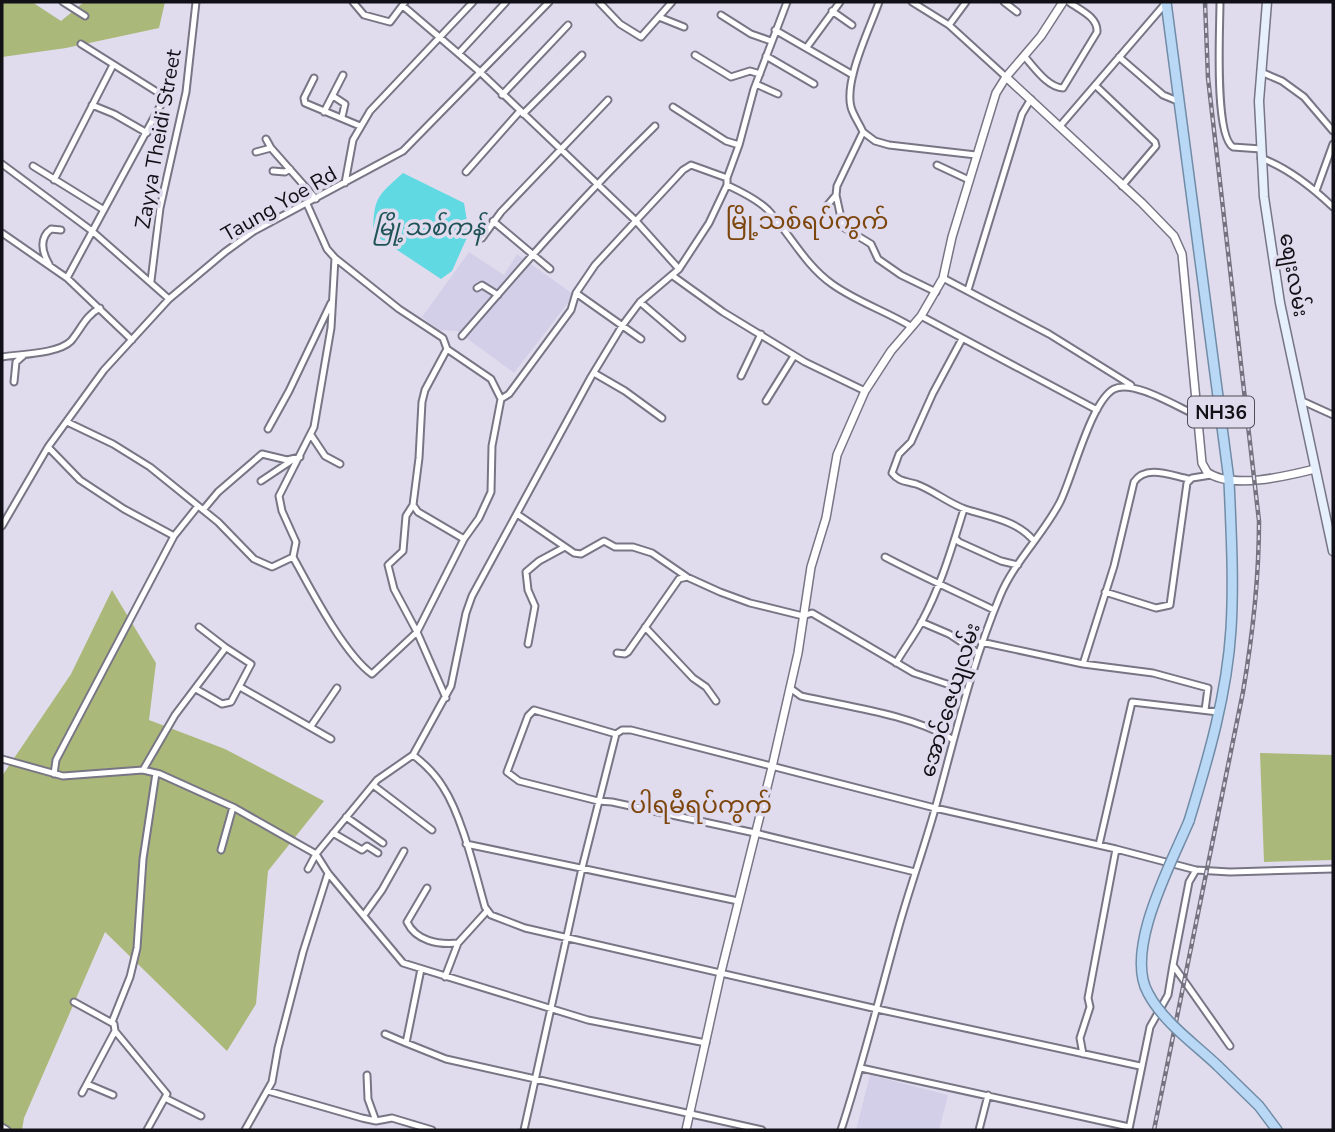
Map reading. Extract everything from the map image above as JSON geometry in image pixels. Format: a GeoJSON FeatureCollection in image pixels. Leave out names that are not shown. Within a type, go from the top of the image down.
{"type":"FeatureCollection","features":[{"type":"Feature","properties":{"kind":"highway","name":"NH36"},"geometry":{"type":"LineString","coordinates":[[1166,2],[1229,480],[1231,629],[1209,756],[1189,821],[1147,923],[1141,949],[1141,971],[1147,993],[1159,1009],[1259,1106],[1277,1130]]}},
{"type":"Feature","properties":{"kind":"main road","name":"စျေးလမ်း"},"geometry":{"type":"LineString","coordinates":[[1267,2],[1260,72],[1264,197],[1280,303],[1333,551]]}},
{"type":"Feature","properties":{"kind":"street"},"geometry":{"type":"LineString","coordinates":[[63,2],[85,16]]}},
{"type":"Feature","properties":{"kind":"street","name":"Zayya Theidi Street"},"geometry":{"type":"LineString","coordinates":[[150,281],[160,208],[186,92],[196,2]]}},
{"type":"Feature","properties":{"kind":"street"},"geometry":{"type":"LineString","coordinates":[[353,2],[364,15],[390,22],[404,4],[480,72],[636,221],[679,269]]}},
{"type":"Feature","properties":{"kind":"street"},"geometry":{"type":"LineString","coordinates":[[345,183],[348,158],[359,126],[369,111],[473,2]]}},
{"type":"Feature","properties":{"kind":"street"},"geometry":{"type":"LineString","coordinates":[[458,53],[506,2]]}},
{"type":"Feature","properties":{"kind":"street"},"geometry":{"type":"LineString","coordinates":[[538,2],[544,7]]}},
{"type":"Feature","properties":{"kind":"street","name":"Taung Yoe Rd"},"geometry":{"type":"LineString","coordinates":[[2,526],[48,447],[104,370],[169,299],[254,230],[403,151],[549,2]]}},
{"type":"Feature","properties":{"kind":"street"},"geometry":{"type":"LineString","coordinates":[[599,2],[620,24],[641,37],[672,2]]}},
{"type":"Feature","properties":{"kind":"street"},"geometry":{"type":"LineString","coordinates":[[308,869],[316,854],[373,785],[413,755],[451,686],[472,596],[594,373],[640,302],[673,276],[709,223],[727,182],[756,84],[787,2]]}},
{"type":"Feature","properties":{"kind":"street"},"geometry":{"type":"LineString","coordinates":[[807,47],[840,2]]}},
{"type":"Feature","properties":{"kind":"street"},"geometry":{"type":"LineString","coordinates":[[879,2],[853,75],[850,106],[863,132],[876,141],[889,145],[976,155]]}},
{"type":"Feature","properties":{"kind":"street"},"geometry":{"type":"LineString","coordinates":[[912,2],[948,25],[1031,99],[1174,236],[1182,254],[1202,463],[1211,475]]}},
{"type":"Feature","properties":{"kind":"street"},"geometry":{"type":"LineString","coordinates":[[948,25],[966,2]]}},
{"type":"Feature","properties":{"kind":"street"},"geometry":{"type":"LineString","coordinates":[[1004,2],[1017,12]]}},
{"type":"Feature","properties":{"kind":"street"},"geometry":{"type":"LineString","coordinates":[[686,1130],[721,972],[790,688],[811,567],[826,518],[837,455],[865,391],[891,351],[921,316],[943,278],[976,155],[996,93],[1041,36],[1063,2]]}},
{"type":"Feature","properties":{"kind":"street"},"geometry":{"type":"LineString","coordinates":[[1024,56],[1052,85],[1063,88],[1097,32],[1098,25],[1069,2]]}},
{"type":"Feature","properties":{"kind":"street"},"geometry":{"type":"LineString","coordinates":[[1060,126],[1166,2]]}},
{"type":"Feature","properties":{"kind":"street"},"geometry":{"type":"LineString","coordinates":[[1220,2],[1220,92],[1226,141],[1233,148],[1261,153],[1333,206]]}},
{"type":"Feature","properties":{"kind":"street"},"geometry":{"type":"LineString","coordinates":[[832,11],[852,25]]}},
{"type":"Feature","properties":{"kind":"street"},"geometry":{"type":"LineString","coordinates":[[721,15],[751,34],[771,41]]}},
{"type":"Feature","properties":{"kind":"street"},"geometry":{"type":"LineString","coordinates":[[659,17],[684,27]]}},
{"type":"Feature","properties":{"kind":"street"},"geometry":{"type":"LineString","coordinates":[[502,95],[568,26]]}},
{"type":"Feature","properties":{"kind":"street"},"geometry":{"type":"LineString","coordinates":[[775,30],[853,75]]}},
{"type":"Feature","properties":{"kind":"street"},"geometry":{"type":"LineString","coordinates":[[67,278],[164,99],[162,95],[81,44]]}},
{"type":"Feature","properties":{"kind":"street"},"geometry":{"type":"LineString","coordinates":[[466,172],[522,112],[582,55]]}},
{"type":"Feature","properties":{"kind":"street"},"geometry":{"type":"LineString","coordinates":[[695,55],[731,77],[750,71],[760,74]]}},
{"type":"Feature","properties":{"kind":"street"},"geometry":{"type":"LineString","coordinates":[[766,56],[814,84]]}},
{"type":"Feature","properties":{"kind":"street"},"geometry":{"type":"LineString","coordinates":[[1119,57],[1163,95],[1180,102]]}},
{"type":"Feature","properties":{"kind":"street"},"geometry":{"type":"LineString","coordinates":[[54,180],[113,65]]}},
{"type":"Feature","properties":{"kind":"street"},"geometry":{"type":"LineString","coordinates":[[1260,72],[1282,81],[1304,97],[1333,130]]}},
{"type":"Feature","properties":{"kind":"street"},"geometry":{"type":"LineString","coordinates":[[324,112],[342,75]]}},
{"type":"Feature","properties":{"kind":"street"},"geometry":{"type":"LineString","coordinates":[[314,78],[303,101],[359,126]]}},
{"type":"Feature","properties":{"kind":"street"},"geometry":{"type":"LineString","coordinates":[[756,84],[778,94]]}},
{"type":"Feature","properties":{"kind":"street"},"geometry":{"type":"LineString","coordinates":[[1095,85],[1155,142],[1156,146],[1122,186]]}},
{"type":"Feature","properties":{"kind":"street"},"geometry":{"type":"LineString","coordinates":[[333,96],[345,104],[342,117]]}},
{"type":"Feature","properties":{"kind":"street"},"geometry":{"type":"LineString","coordinates":[[968,290],[1022,114],[1031,99]]}},
{"type":"Feature","properties":{"kind":"street"},"geometry":{"type":"LineString","coordinates":[[482,238],[493,221],[608,100]]}},
{"type":"Feature","properties":{"kind":"street"},"geometry":{"type":"LineString","coordinates":[[92,105],[147,133]]}},
{"type":"Feature","properties":{"kind":"street"},"geometry":{"type":"LineString","coordinates":[[673,107],[726,141],[739,145]]}},
{"type":"Feature","properties":{"kind":"street"},"geometry":{"type":"LineString","coordinates":[[462,336],[533,253],[654,126]]}},
{"type":"Feature","properties":{"kind":"street"},"geometry":{"type":"LineString","coordinates":[[863,132],[837,186],[836,195],[843,227],[871,244],[878,259],[901,275],[936,292]]}},
{"type":"Feature","properties":{"kind":"street"},"geometry":{"type":"LineString","coordinates":[[265,139],[316,199]]}},
{"type":"Feature","properties":{"kind":"street"},"geometry":{"type":"LineString","coordinates":[[1316,191],[1333,144]]}},
{"type":"Feature","properties":{"kind":"street"},"geometry":{"type":"LineString","coordinates":[[256,152],[271,148]]}},
{"type":"Feature","properties":{"kind":"street"},"geometry":{"type":"LineString","coordinates":[[1326,161],[1333,164]]}},
{"type":"Feature","properties":{"kind":"street"},"geometry":{"type":"LineString","coordinates":[[2,164],[92,231],[169,299]]}},
{"type":"Feature","properties":{"kind":"street"},"geometry":{"type":"LineString","coordinates":[[501,399],[509,394],[571,310],[576,293],[602,257],[683,170],[691,165],[727,182],[767,209],[830,283],[877,311],[888,312],[912,327]]}},
{"type":"Feature","properties":{"kind":"street"},"geometry":{"type":"LineString","coordinates":[[937,165],[969,180]]}},
{"type":"Feature","properties":{"kind":"street"},"geometry":{"type":"LineString","coordinates":[[33,166],[104,210]]}},
{"type":"Feature","properties":{"kind":"street"},"geometry":{"type":"LineString","coordinates":[[273,172],[290,169]]}},
{"type":"Feature","properties":{"kind":"street"},"geometry":{"type":"LineString","coordinates":[[826,207],[836,195]]}},
{"type":"Feature","properties":{"kind":"street"},"geometry":{"type":"LineString","coordinates":[[307,204],[327,249],[335,258],[421,326],[443,338],[447,349],[487,376],[501,399],[492,446],[491,492],[479,518],[464,538],[417,632],[374,673],[369,673],[327,616],[293,557],[296,542],[282,511],[279,496],[296,458],[312,435],[326,364],[335,258]]}},
{"type":"Feature","properties":{"kind":"street"},"geometry":{"type":"LineString","coordinates":[[493,221],[550,269]]}},
{"type":"Feature","properties":{"kind":"street"},"geometry":{"type":"LineString","coordinates":[[50,267],[43,252],[45,234],[51,229],[61,230]]}},
{"type":"Feature","properties":{"kind":"street"},"geometry":{"type":"LineString","coordinates":[[2,233],[67,278],[132,341]]}},
{"type":"Feature","properties":{"kind":"street"},"geometry":{"type":"LineString","coordinates":[[673,276],[723,312],[794,356],[865,391]]}},
{"type":"Feature","properties":{"kind":"street"},"geometry":{"type":"LineString","coordinates":[[943,278],[1049,334],[1134,387],[1198,416]]}},
{"type":"Feature","properties":{"kind":"street"},"geometry":{"type":"LineString","coordinates":[[477,288],[482,285],[498,295]]}},
{"type":"Feature","properties":{"kind":"street"},"geometry":{"type":"LineString","coordinates":[[576,293],[641,339]]}},
{"type":"Feature","properties":{"kind":"street"},"geometry":{"type":"LineString","coordinates":[[268,429],[289,391],[333,296]]}},
{"type":"Feature","properties":{"kind":"street"},"geometry":{"type":"LineString","coordinates":[[640,302],[682,338]]}},
{"type":"Feature","properties":{"kind":"street"},"geometry":{"type":"LineString","coordinates":[[3,355],[24,355],[69,344],[91,312],[100,308]]}},
{"type":"Feature","properties":{"kind":"street"},"geometry":{"type":"LineString","coordinates":[[921,316],[1097,410]]}},
{"type":"Feature","properties":{"kind":"street"},"geometry":{"type":"LineString","coordinates":[[741,376],[761,334]]}},
{"type":"Feature","properties":{"kind":"street"},"geometry":{"type":"LineString","coordinates":[[962,340],[933,393],[911,442],[899,454],[892,473],[897,480],[916,484],[964,509],[990,515],[1027,532],[1034,541]]}},
{"type":"Feature","properties":{"kind":"street"},"geometry":{"type":"LineString","coordinates":[[446,698],[417,632],[394,589],[388,565],[403,551],[406,516],[413,505],[419,458],[422,402],[425,390],[447,349]]}},
{"type":"Feature","properties":{"kind":"street"},"geometry":{"type":"LineString","coordinates":[[14,382],[16,362],[24,355]]}},
{"type":"Feature","properties":{"kind":"street"},"geometry":{"type":"LineString","coordinates":[[766,401],[794,356]]}},
{"type":"Feature","properties":{"kind":"street"},"geometry":{"type":"LineString","coordinates":[[594,373],[663,418]]}},
{"type":"Feature","properties":{"kind":"street","name":"အောင်ဇေယျလမ်း"},"geometry":{"type":"LineString","coordinates":[[841,1130],[862,1068],[981,642],[1001,592],[1060,502],[1097,410],[1112,390],[1120,386],[1134,387]]}},
{"type":"Feature","properties":{"kind":"street"},"geometry":{"type":"LineString","coordinates":[[1300,400],[1333,415]]}},
{"type":"Feature","properties":{"kind":"street"},"geometry":{"type":"LineString","coordinates":[[67,422],[131,454],[150,467],[201,508],[254,559],[272,567],[293,557]]}},
{"type":"Feature","properties":{"kind":"street"},"geometry":{"type":"LineString","coordinates":[[312,435],[325,456],[340,464]]}},
{"type":"Feature","properties":{"kind":"street"},"geometry":{"type":"LineString","coordinates":[[48,447],[80,480],[124,509],[174,536]]}},
{"type":"Feature","properties":{"kind":"street"},"geometry":{"type":"LineString","coordinates":[[54,774],[53,767],[60,752],[174,536],[218,492],[262,454],[276,459],[296,458]]}},
{"type":"Feature","properties":{"kind":"street"},"geometry":{"type":"LineString","coordinates":[[261,481],[296,458]]}},
{"type":"Feature","properties":{"kind":"street"},"geometry":{"type":"LineString","coordinates":[[1083,664],[1138,477],[1153,472],[1189,480],[1211,475],[1229,480],[1278,478],[1315,469]]}},
{"type":"Feature","properties":{"kind":"street"},"geometry":{"type":"LineString","coordinates":[[1105,592],[1156,608],[1170,605],[1189,480]]}},
{"type":"Feature","properties":{"kind":"street"},"geometry":{"type":"LineString","coordinates":[[413,505],[418,512],[464,538]]}},
{"type":"Feature","properties":{"kind":"street"},"geometry":{"type":"LineString","coordinates":[[896,663],[922,622],[939,584],[964,509]]}},
{"type":"Feature","properties":{"kind":"street"},"geometry":{"type":"LineString","coordinates":[[517,514],[578,555],[604,541],[615,547],[633,547],[659,557],[687,577],[750,603],[803,616],[812,613],[914,673],[966,692]]}},
{"type":"Feature","properties":{"kind":"street"},"geometry":{"type":"LineString","coordinates":[[955,537],[958,542],[1001,561],[1018,565]]}},
{"type":"Feature","properties":{"kind":"street"},"geometry":{"type":"LineString","coordinates":[[528,644],[535,606],[527,590],[526,572],[553,551],[565,548]]}},
{"type":"Feature","properties":{"kind":"street"},"geometry":{"type":"LineString","coordinates":[[885,557],[994,610]]}},
{"type":"Feature","properties":{"kind":"street"},"geometry":{"type":"LineString","coordinates":[[617,653],[625,654],[679,579],[687,577]]}},
{"type":"Feature","properties":{"kind":"street"},"geometry":{"type":"LineString","coordinates":[[922,622],[949,634],[978,653]]}},
{"type":"Feature","properties":{"kind":"street"},"geometry":{"type":"LineString","coordinates":[[195,689],[225,705],[231,702],[251,664],[199,627]]}},
{"type":"Feature","properties":{"kind":"street"},"geometry":{"type":"LineString","coordinates":[[645,627],[693,678],[706,687],[716,701]]}},
{"type":"Feature","properties":{"kind":"street"},"geometry":{"type":"LineString","coordinates":[[981,642],[1083,664],[1153,673],[1208,688],[1205,710]]}},
{"type":"Feature","properties":{"kind":"street"},"geometry":{"type":"LineString","coordinates":[[143,770],[175,715],[225,647]]}},
{"type":"Feature","properties":{"kind":"street"},"geometry":{"type":"LineString","coordinates":[[240,687],[331,739]]}},
{"type":"Feature","properties":{"kind":"street"},"geometry":{"type":"LineString","coordinates":[[311,726],[337,688]]}},
{"type":"Feature","properties":{"kind":"street"},"geometry":{"type":"LineString","coordinates":[[790,688],[801,696],[913,722],[952,739]]}},
{"type":"Feature","properties":{"kind":"street"},"geometry":{"type":"LineString","coordinates":[[1098,845],[1132,702],[1218,712]]}},
{"type":"Feature","properties":{"kind":"street"},"geometry":{"type":"LineString","coordinates":[[615,734],[534,710],[528,716],[507,772],[519,781],[598,802],[612,802],[755,833],[915,872]]}},
{"type":"Feature","properties":{"kind":"street"},"geometry":{"type":"LineString","coordinates":[[524,1130],[598,802],[615,734],[622,730],[631,730],[935,808],[1196,870],[1230,873],[1333,869]]}},
{"type":"Feature","properties":{"kind":"street"},"geometry":{"type":"LineString","coordinates":[[413,755],[431,770],[445,789],[487,911],[491,915],[525,928],[1140,1066]]}},
{"type":"Feature","properties":{"kind":"street"},"geometry":{"type":"LineString","coordinates":[[2,759],[63,776],[143,770],[156,773],[233,807],[316,854],[328,873],[403,963],[552,1010],[647,1033],[706,1043]]}},
{"type":"Feature","properties":{"kind":"street"},"geometry":{"type":"LineString","coordinates":[[148,1130],[167,1099],[167,1093],[115,1031],[112,1022],[130,977],[137,948],[143,859],[156,773]]}},
{"type":"Feature","properties":{"kind":"street"},"geometry":{"type":"LineString","coordinates":[[373,785],[432,830]]}},
{"type":"Feature","properties":{"kind":"street"},"geometry":{"type":"LineString","coordinates":[[221,850],[233,807]]}},
{"type":"Feature","properties":{"kind":"street"},"geometry":{"type":"LineString","coordinates":[[346,817],[383,844]]}},
{"type":"Feature","properties":{"kind":"street"},"geometry":{"type":"LineString","coordinates":[[333,833],[362,850],[367,846],[379,853]]}},
{"type":"Feature","properties":{"kind":"street"},"geometry":{"type":"LineString","coordinates":[[466,844],[738,901]]}},
{"type":"Feature","properties":{"kind":"street"},"geometry":{"type":"LineString","coordinates":[[1083,1054],[1080,1038],[1090,1007],[1088,998],[1116,849]]}},
{"type":"Feature","properties":{"kind":"street"},"geometry":{"type":"LineString","coordinates":[[364,915],[404,851]]}},
{"type":"Feature","properties":{"kind":"street"},"geometry":{"type":"LineString","coordinates":[[862,1068],[1129,1129],[1150,1027],[1168,995],[1189,882],[1196,870]]}},
{"type":"Feature","properties":{"kind":"street"},"geometry":{"type":"LineString","coordinates":[[245,1130],[268,1091],[303,952],[328,873]]}},
{"type":"Feature","properties":{"kind":"street"},"geometry":{"type":"LineString","coordinates":[[427,888],[408,918],[408,926],[418,935],[440,945],[458,943]]}},
{"type":"Feature","properties":{"kind":"street"},"geometry":{"type":"LineString","coordinates":[[445,977],[458,943],[487,911]]}},
{"type":"Feature","properties":{"kind":"street"},"geometry":{"type":"LineString","coordinates":[[1172,965],[1230,1046]]}},
{"type":"Feature","properties":{"kind":"street"},"geometry":{"type":"LineString","coordinates":[[406,1043],[421,969]]}},
{"type":"Feature","properties":{"kind":"street"},"geometry":{"type":"LineString","coordinates":[[74,1002],[112,1022]]}},
{"type":"Feature","properties":{"kind":"street"},"geometry":{"type":"LineString","coordinates":[[82,1093],[115,1031]]}},
{"type":"Feature","properties":{"kind":"street"},"geometry":{"type":"LineString","coordinates":[[385,1034],[446,1059],[762,1130]]}},
{"type":"Feature","properties":{"kind":"street"},"geometry":{"type":"LineString","coordinates":[[367,1074],[368,1098],[376,1121]]}},
{"type":"Feature","properties":{"kind":"street"},"geometry":{"type":"LineString","coordinates":[[87,1084],[113,1095]]}},
{"type":"Feature","properties":{"kind":"street"},"geometry":{"type":"LineString","coordinates":[[268,1091],[376,1121],[392,1118],[432,1130]]}},
{"type":"Feature","properties":{"kind":"street"},"geometry":{"type":"LineString","coordinates":[[979,1130],[988,1095]]}},
{"type":"Feature","properties":{"kind":"street"},"geometry":{"type":"LineString","coordinates":[[167,1099],[201,1116]]}},
{"type":"Feature","properties":{"kind":"street"},"geometry":{"type":"LineString","coordinates":[[2,1127],[7,1130]]}},
{"type":"Feature","properties":{"kind":"shaded area"},"geometry":{"type":"Polygon","coordinates":[[[469,252],[504,275],[517,254],[574,295],[514,373],[457,331],[437,330],[422,317],[469,252]]]}},
{"type":"Feature","properties":{"kind":"shaded area"},"geometry":{"type":"Polygon","coordinates":[[[870,1075],[948,1095],[939,1130],[856,1130],[870,1075]]]}},
{"type":"Feature","properties":{"kind":"green space"},"geometry":{"type":"Polygon","coordinates":[[[2,2],[32,2],[61,21],[84,2],[165,2],[159,28],[66,48],[2,57],[2,2]]]}},
{"type":"Feature","properties":{"kind":"green space"},"geometry":{"type":"Polygon","coordinates":[[[112,590],[156,663],[149,720],[225,749],[324,801],[268,871],[256,1004],[227,1051],[105,932],[24,1118],[22,1130],[2,1130],[2,776],[71,674],[112,590]]]}},
{"type":"Feature","properties":{"kind":"green space"},"geometry":{"type":"Polygon","coordinates":[[[1260,753],[1333,755],[1333,860],[1264,862],[1260,753]]]}},
{"type":"Feature","properties":{"kind":"water","name":"မြို့သစ်ကန်"},"geometry":{"type":"Polygon","coordinates":[[[403,173],[464,203],[469,233],[452,271],[441,279],[373,234],[378,199],[403,173]]]}},
{"type":"Feature","properties":{"kind":"railway"},"geometry":{"type":"LineString","coordinates":[[1154,1130],[1243,692],[1258,565],[1259,521],[1208,78],[1205,2]]}},
{"type":"Feature","properties":{"kind":"district","name":"မြို့သစ်ရပ်ကွက်"},"geometry":{"type":"Point","coordinates":[807,221]}},
{"type":"Feature","properties":{"kind":"district","name":"ပါရမီရပ်ကွက်"},"geometry":{"type":"Point","coordinates":[701,805]}}]}
